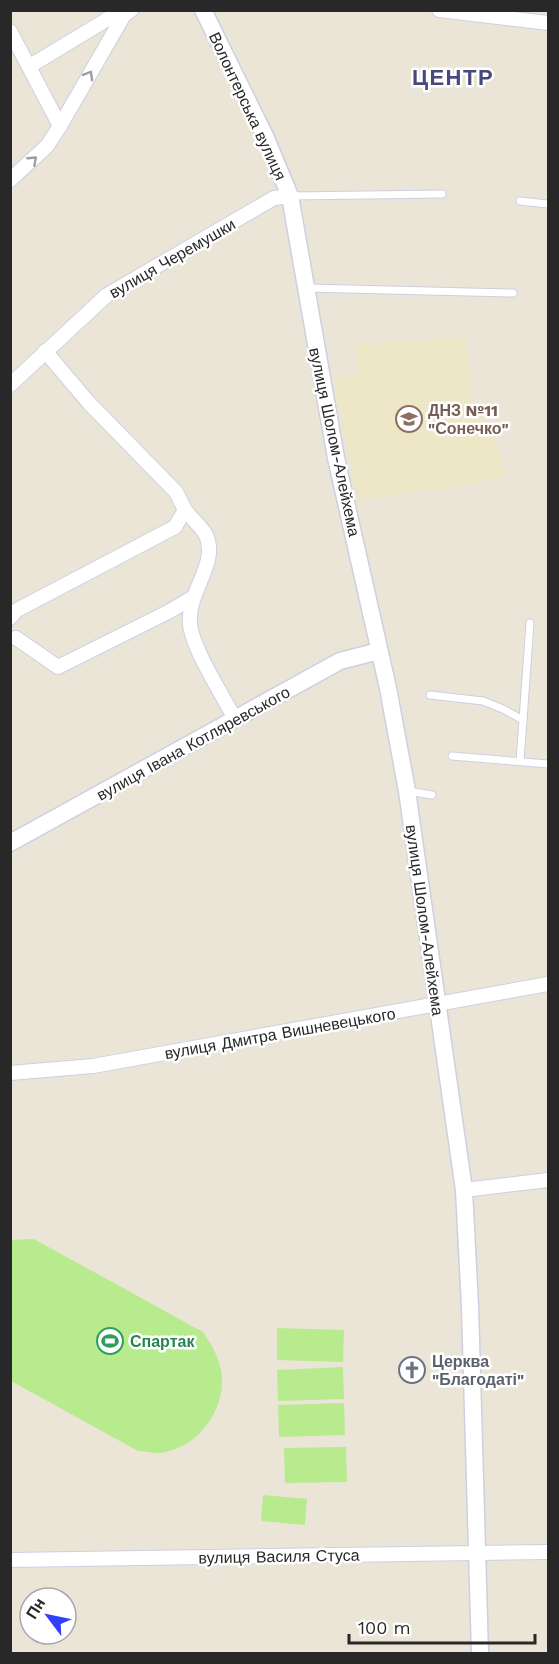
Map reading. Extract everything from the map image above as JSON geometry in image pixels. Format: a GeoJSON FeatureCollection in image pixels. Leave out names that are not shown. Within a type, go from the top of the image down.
{"type":"FeatureCollection","features":[{"type":"Feature","properties":{"kind":"street","name":"Волонтерська вулиця"},"geometry":{"type":"LineString","coordinates":[[202,10],[266,136],[290,196]]}},
{"type":"Feature","properties":{"kind":"street"},"geometry":{"type":"LineString","coordinates":[[440,10],[549,23]]}},
{"type":"Feature","properties":{"kind":"street"},"geometry":{"type":"LineString","coordinates":[[30,66],[111,17],[127,13]]}},
{"type":"Feature","properties":{"kind":"street"},"geometry":{"type":"LineString","coordinates":[[10,180],[47,146],[127,13]]}},
{"type":"Feature","properties":{"kind":"street"},"geometry":{"type":"LineString","coordinates":[[10,31],[60,126]]}},
{"type":"Feature","properties":{"kind":"street","name":"вулиця Шолом-Алейхема"},"geometry":{"type":"LineString","coordinates":[[290,196],[336,458],[388,688],[406,791],[464,1190],[471,1306],[480,1653]]}},
{"type":"Feature","properties":{"kind":"street","name":"вулиця Черемушки"},"geometry":{"type":"LineString","coordinates":[[10,385],[107,295],[274,198],[290,196]]}},
{"type":"Feature","properties":{"kind":"street"},"geometry":{"type":"LineString","coordinates":[[45,351],[89,403],[176,492],[185,510],[206,535],[209,550],[208,563],[192,598],[189,621],[192,637],[236,719]]}},
{"type":"Feature","properties":{"kind":"street"},"geometry":{"type":"LineString","coordinates":[[14,614],[175,527],[185,510]]}},
{"type":"Feature","properties":{"kind":"street"},"geometry":{"type":"LineString","coordinates":[[10,623],[13,639],[58,667],[192,598]]}},
{"type":"Feature","properties":{"kind":"street","name":"вулиця Івана Котляревського"},"geometry":{"type":"LineString","coordinates":[[10,843],[340,661],[379,651]]}},
{"type":"Feature","properties":{"kind":"street","name":"вулиця Дмитра Вишневецького"},"geometry":{"type":"LineString","coordinates":[[10,1073],[93,1066],[549,984]]}},
{"type":"Feature","properties":{"kind":"street"},"geometry":{"type":"LineString","coordinates":[[464,1190],[549,1180]]}},
{"type":"Feature","properties":{"kind":"street","name":"вулиця Василя Стуса"},"geometry":{"type":"LineString","coordinates":[[10,1560],[549,1552]]}},
{"type":"Feature","properties":{"kind":"lane","name":"Волонтерська вулиця"},"geometry":{"type":"LineString","coordinates":[[290,196],[442,194]]}},
{"type":"Feature","properties":{"kind":"lane"},"geometry":{"type":"LineString","coordinates":[[520,201],[549,204]]}},
{"type":"Feature","properties":{"kind":"lane"},"geometry":{"type":"LineString","coordinates":[[305,288],[513,293]]}},
{"type":"Feature","properties":{"kind":"lane"},"geometry":{"type":"LineString","coordinates":[[520,762],[530,623]]}},
{"type":"Feature","properties":{"kind":"lane"},"geometry":{"type":"LineString","coordinates":[[430,695],[483,700],[523,720]]}},
{"type":"Feature","properties":{"kind":"lane"},"geometry":{"type":"LineString","coordinates":[[452,756],[549,764]]}},
{"type":"Feature","properties":{"kind":"lane"},"geometry":{"type":"LineString","coordinates":[[406,791],[432,795]]}},
{"type":"Feature","properties":{"kind":"shaded area","name":"ДНЗ №11 \"Сонечко\""},"geometry":{"type":"Polygon","coordinates":[[[442,338],[466,339],[476,419],[486,419],[508,475],[460,488],[358,501],[333,377],[359,372],[355,344],[442,338]]]}},
{"type":"Feature","properties":{"kind":"green space","name":"Спартак"},"geometry":{"type":"Polygon","coordinates":[[[34,1239],[203,1332],[218,1359],[222,1384],[215,1411],[199,1434],[175,1450],[158,1453],[138,1451],[11,1381],[11,1240],[34,1239]]]}},
{"type":"Feature","properties":{"kind":"green space"},"geometry":{"type":"Polygon","coordinates":[[[277,1328],[344,1330],[343,1362],[277,1360],[277,1328]]]}},
{"type":"Feature","properties":{"kind":"green space"},"geometry":{"type":"Polygon","coordinates":[[[343,1367],[344,1399],[278,1401],[277,1370],[343,1367]]]}},
{"type":"Feature","properties":{"kind":"green space"},"geometry":{"type":"Polygon","coordinates":[[[344,1403],[345,1435],[279,1437],[278,1405],[344,1403]]]}},
{"type":"Feature","properties":{"kind":"green space"},"geometry":{"type":"Polygon","coordinates":[[[346,1447],[347,1482],[285,1483],[284,1448],[346,1447]]]}},
{"type":"Feature","properties":{"kind":"green space"},"geometry":{"type":"Polygon","coordinates":[[[263,1495],[307,1499],[305,1525],[261,1521],[263,1495]]]}},
{"type":"Feature","properties":{"kind":"place","name":"ДНЗ №11 \"Сонечко\""},"geometry":{"type":"Point","coordinates":[409,419]}},
{"type":"Feature","properties":{"kind":"place","name":"Спартак"},"geometry":{"type":"Point","coordinates":[110,1341]}},
{"type":"Feature","properties":{"kind":"place","name":"Церква \"Благодаті\""},"geometry":{"type":"Point","coordinates":[412,1370]}},
{"type":"Feature","properties":{"kind":"district","name":"ЦЕНТР"},"geometry":{"type":"Point","coordinates":[453,77]}}]}
